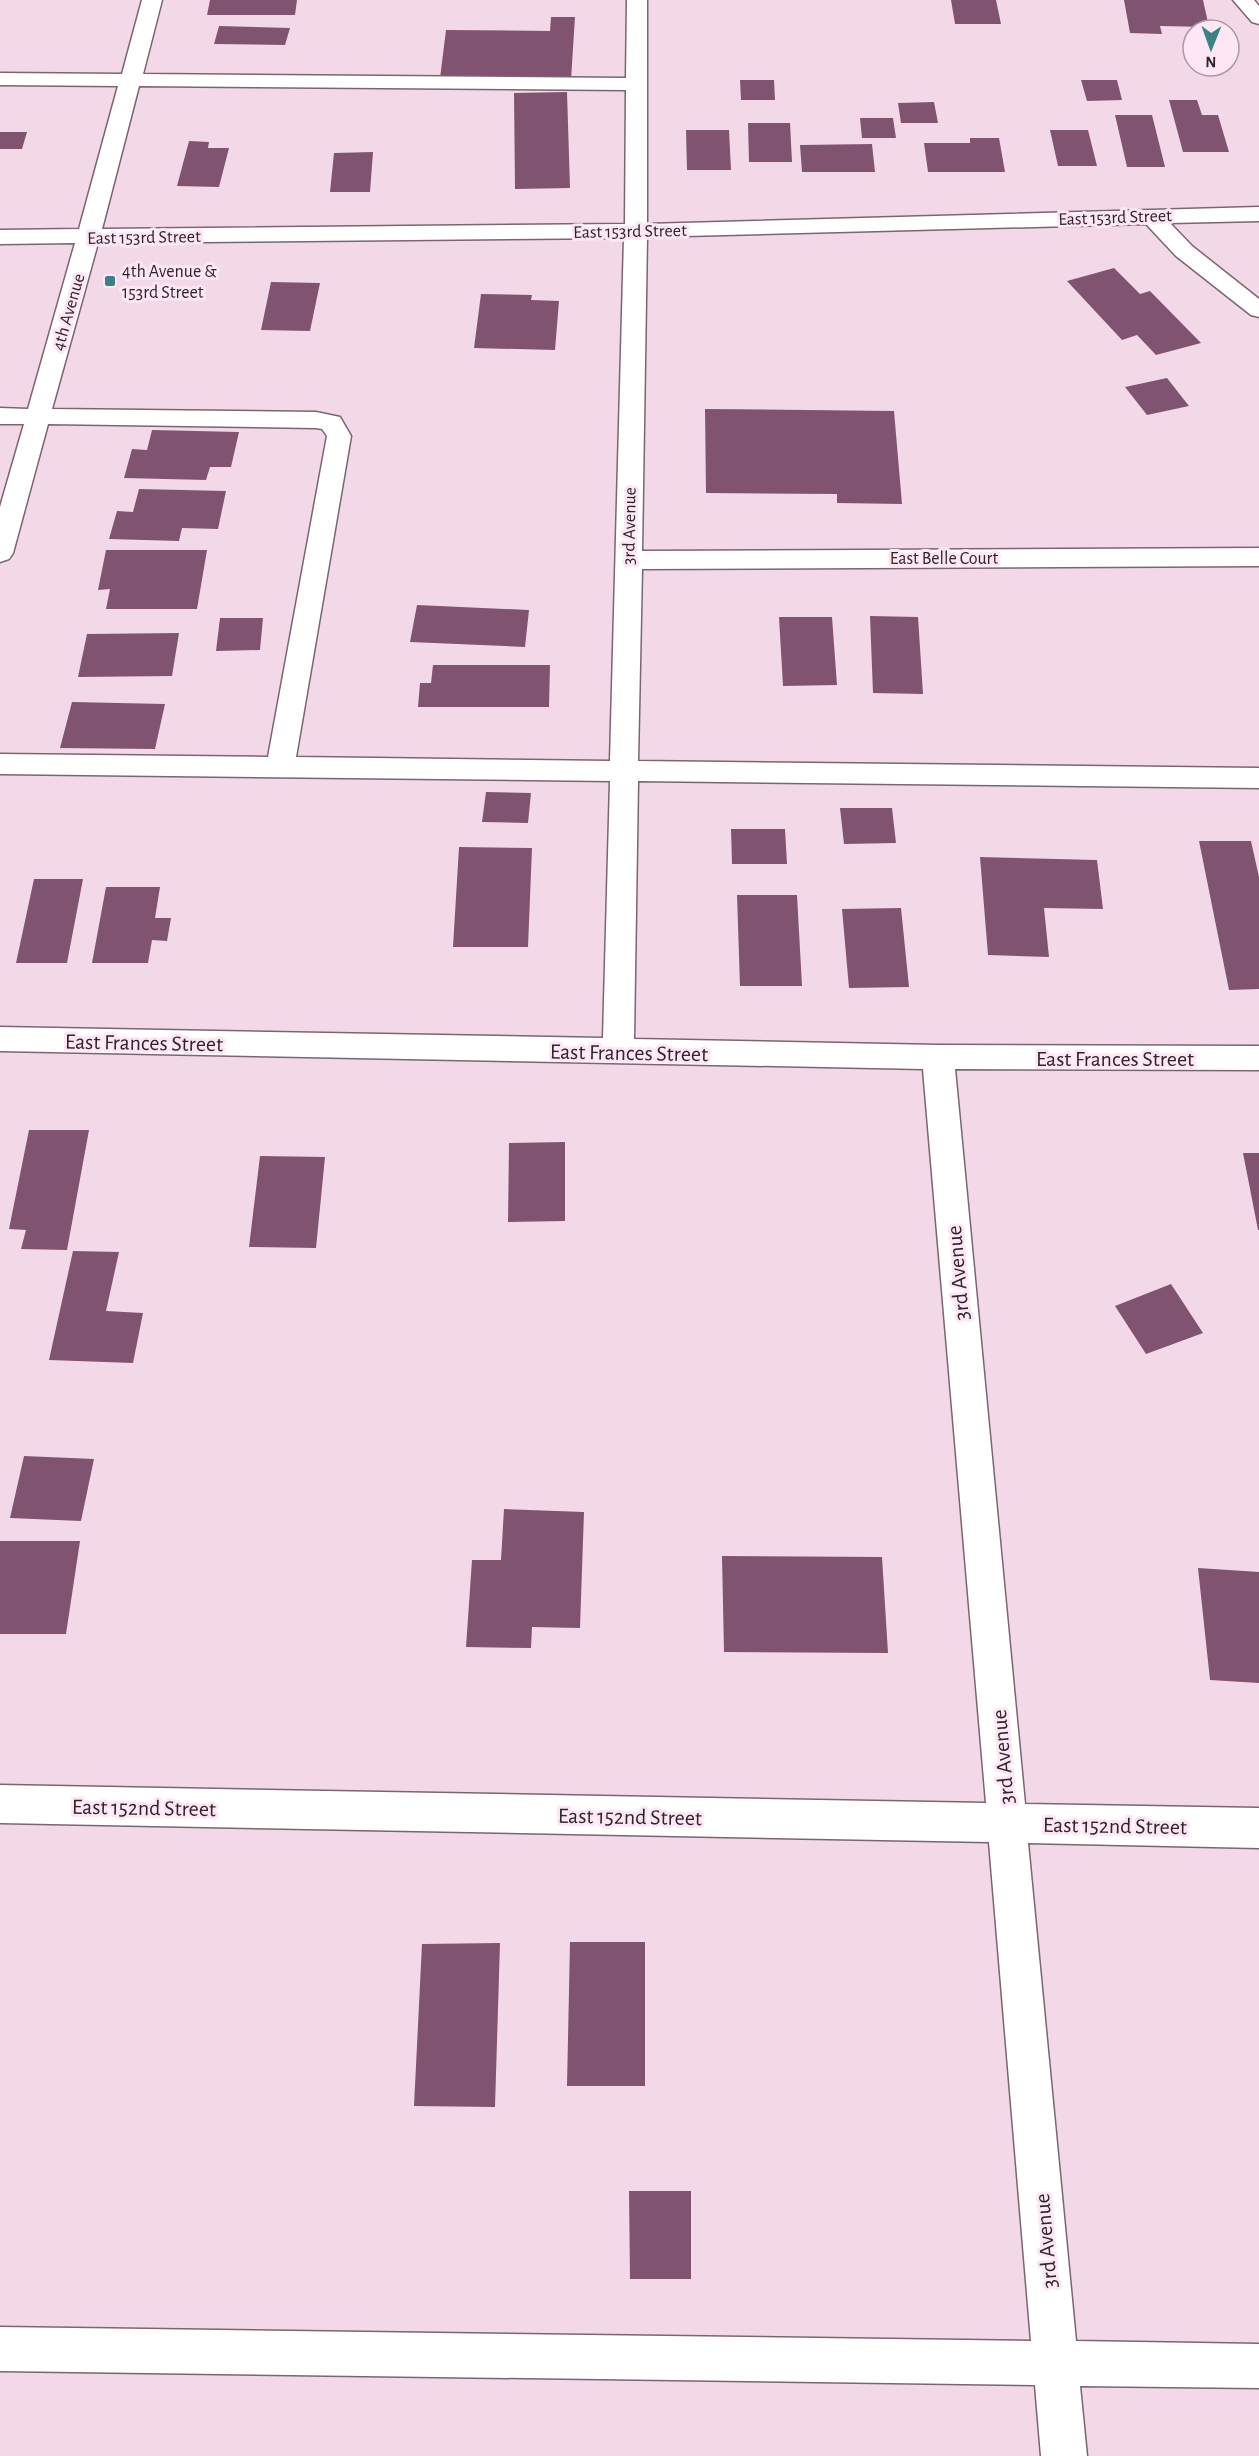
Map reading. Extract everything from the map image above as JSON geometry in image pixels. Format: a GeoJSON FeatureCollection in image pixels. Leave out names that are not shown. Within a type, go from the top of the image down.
{"type":"FeatureCollection","features":[{"type":"Feature","properties":{"kind":"street","name":"4th Avenue"},"geometry":{"type":"LineString","coordinates":[[0,553],[152,0]]}},
{"type":"Feature","properties":{"kind":"street","name":"3rd Avenue"},"geometry":{"type":"LineString","coordinates":[[618,1052],[636,231],[637,0]]}},
{"type":"Feature","properties":{"kind":"street"},"geometry":{"type":"LineString","coordinates":[[1243,0],[1259,18]]}},
{"type":"Feature","properties":{"kind":"street"},"geometry":{"type":"LineString","coordinates":[[0,78],[636,84]]}},
{"type":"Feature","properties":{"kind":"street","name":"East 153rd Street"},"geometry":{"type":"LineString","coordinates":[[0,237],[636,231],[1259,214]]}},
{"type":"Feature","properties":{"kind":"street"},"geometry":{"type":"LineString","coordinates":[[1151,216],[1184,251],[1259,310]]}},
{"type":"Feature","properties":{"kind":"street"},"geometry":{"type":"LineString","coordinates":[[0,416],[331,422],[339,436],[280,767]]}},
{"type":"Feature","properties":{"kind":"street","name":"East Belle Court"},"geometry":{"type":"LineString","coordinates":[[628,560],[1259,557]]}},
{"type":"Feature","properties":{"kind":"street"},"geometry":{"type":"LineString","coordinates":[[0,764],[1259,778]]}},
{"type":"Feature","properties":{"kind":"street","name":"East Frances Street"},"geometry":{"type":"LineString","coordinates":[[0,1039],[938,1057],[1259,1058]]}},
{"type":"Feature","properties":{"kind":"street","name":"3rd Avenue"},"geometry":{"type":"LineString","coordinates":[[938,1057],[1064,2456]]}},
{"type":"Feature","properties":{"kind":"street","name":"East 152nd Street"},"geometry":{"type":"LineString","coordinates":[[0,1804],[1259,1828]]}},
{"type":"Feature","properties":{"kind":"street"},"geometry":{"type":"LineString","coordinates":[[0,2349],[1259,2366]]}},
{"type":"Feature","properties":{"kind":"building"},"geometry":{"type":"Polygon","coordinates":[[[210,0],[297,0],[295,15],[207,15],[210,0]]]}},
{"type":"Feature","properties":{"kind":"building"},"geometry":{"type":"Polygon","coordinates":[[[951,0],[996,0],[1001,24],[955,24],[951,0]]]}},
{"type":"Feature","properties":{"kind":"building"},"geometry":{"type":"Polygon","coordinates":[[[1124,0],[1203,0],[1207,18],[1181,18],[1181,26],[1160,26],[1162,34],[1130,33],[1124,0]]]}},
{"type":"Feature","properties":{"kind":"building"},"geometry":{"type":"Polygon","coordinates":[[[551,17],[575,17],[571,80],[440,78],[446,30],[550,31],[551,17]]]}},
{"type":"Feature","properties":{"kind":"building"},"geometry":{"type":"Polygon","coordinates":[[[219,26],[290,28],[285,45],[214,44],[219,26]]]}},
{"type":"Feature","properties":{"kind":"building"},"geometry":{"type":"Polygon","coordinates":[[[740,80],[774,80],[775,100],[741,100],[740,80]]]}},
{"type":"Feature","properties":{"kind":"building"},"geometry":{"type":"Polygon","coordinates":[[[1081,80],[1117,80],[1122,100],[1087,101],[1081,80]]]}},
{"type":"Feature","properties":{"kind":"building"},"geometry":{"type":"Polygon","coordinates":[[[567,92],[570,188],[515,189],[514,93],[567,92]]]}},
{"type":"Feature","properties":{"kind":"building"},"geometry":{"type":"Polygon","coordinates":[[[1169,100],[1197,100],[1202,115],[1218,115],[1229,152],[1183,152],[1169,100]]]}},
{"type":"Feature","properties":{"kind":"building"},"geometry":{"type":"Polygon","coordinates":[[[934,102],[938,123],[901,123],[898,103],[934,102]]]}},
{"type":"Feature","properties":{"kind":"building"},"geometry":{"type":"Polygon","coordinates":[[[1115,115],[1152,115],[1165,167],[1127,167],[1115,115]]]}},
{"type":"Feature","properties":{"kind":"building"},"geometry":{"type":"Polygon","coordinates":[[[860,118],[893,118],[896,138],[862,138],[860,118]]]}},
{"type":"Feature","properties":{"kind":"building"},"geometry":{"type":"Polygon","coordinates":[[[748,123],[790,123],[792,162],[749,162],[748,123]]]}},
{"type":"Feature","properties":{"kind":"building"},"geometry":{"type":"Polygon","coordinates":[[[686,130],[729,130],[731,170],[687,170],[686,130]]]}},
{"type":"Feature","properties":{"kind":"building"},"geometry":{"type":"Polygon","coordinates":[[[1050,130],[1088,130],[1097,166],[1058,166],[1050,130]]]}},
{"type":"Feature","properties":{"kind":"building"},"geometry":{"type":"Polygon","coordinates":[[[0,132],[27,132],[22,149],[0,149],[0,132]]]}},
{"type":"Feature","properties":{"kind":"building"},"geometry":{"type":"Polygon","coordinates":[[[970,138],[999,138],[1005,172],[928,172],[924,143],[970,143],[970,138]]]}},
{"type":"Feature","properties":{"kind":"building"},"geometry":{"type":"Polygon","coordinates":[[[189,141],[209,142],[208,148],[229,148],[219,187],[177,186],[189,141]]]}},
{"type":"Feature","properties":{"kind":"building"},"geometry":{"type":"Polygon","coordinates":[[[872,144],[875,172],[802,172],[800,145],[872,144]]]}},
{"type":"Feature","properties":{"kind":"building"},"geometry":{"type":"Polygon","coordinates":[[[373,152],[370,192],[330,192],[334,153],[373,152]]]}},
{"type":"Feature","properties":{"kind":"building"},"geometry":{"type":"Polygon","coordinates":[[[1114,268],[1140,294],[1150,291],[1201,343],[1156,355],[1137,335],[1122,340],[1067,281],[1114,268]]]}},
{"type":"Feature","properties":{"kind":"building"},"geometry":{"type":"Polygon","coordinates":[[[271,282],[320,283],[310,331],[261,330],[271,282]]]}},
{"type":"Feature","properties":{"kind":"building"},"geometry":{"type":"Polygon","coordinates":[[[481,294],[532,295],[531,300],[559,301],[555,350],[474,348],[481,294]]]}},
{"type":"Feature","properties":{"kind":"building"},"geometry":{"type":"Polygon","coordinates":[[[1167,378],[1189,406],[1147,415],[1125,387],[1167,378]]]}},
{"type":"Feature","properties":{"kind":"building"},"geometry":{"type":"Polygon","coordinates":[[[705,409],[894,411],[902,504],[837,503],[837,494],[706,493],[705,409]]]}},
{"type":"Feature","properties":{"kind":"building"},"geometry":{"type":"Polygon","coordinates":[[[152,430],[239,432],[231,467],[210,467],[206,480],[124,478],[132,449],[147,450],[152,430]]]}},
{"type":"Feature","properties":{"kind":"building"},"geometry":{"type":"Polygon","coordinates":[[[139,489],[226,491],[218,529],[182,528],[179,541],[109,539],[117,511],[133,512],[139,489]]]}},
{"type":"Feature","properties":{"kind":"building"},"geometry":{"type":"Polygon","coordinates":[[[106,550],[207,550],[197,609],[106,609],[110,589],[98,590],[106,550]]]}},
{"type":"Feature","properties":{"kind":"building"},"geometry":{"type":"Polygon","coordinates":[[[417,605],[529,610],[525,647],[410,642],[417,605]]]}},
{"type":"Feature","properties":{"kind":"building"},"geometry":{"type":"Polygon","coordinates":[[[870,616],[918,617],[923,694],[873,693],[870,616]]]}},
{"type":"Feature","properties":{"kind":"building"},"geometry":{"type":"Polygon","coordinates":[[[779,617],[832,617],[837,685],[783,686],[779,617]]]}},
{"type":"Feature","properties":{"kind":"building"},"geometry":{"type":"Polygon","coordinates":[[[220,618],[263,618],[260,650],[216,651],[220,618]]]}},
{"type":"Feature","properties":{"kind":"building"},"geometry":{"type":"Polygon","coordinates":[[[179,633],[172,676],[78,677],[87,634],[179,633]]]}},
{"type":"Feature","properties":{"kind":"building"},"geometry":{"type":"Polygon","coordinates":[[[433,665],[550,665],[549,707],[418,707],[420,683],[431,683],[433,665]]]}},
{"type":"Feature","properties":{"kind":"building"},"geometry":{"type":"Polygon","coordinates":[[[72,702],[165,704],[155,749],[60,748],[72,702]]]}},
{"type":"Feature","properties":{"kind":"building"},"geometry":{"type":"Polygon","coordinates":[[[486,792],[531,793],[528,823],[482,822],[486,792]]]}},
{"type":"Feature","properties":{"kind":"building"},"geometry":{"type":"Polygon","coordinates":[[[840,808],[892,808],[896,843],[844,844],[840,808]]]}},
{"type":"Feature","properties":{"kind":"building"},"geometry":{"type":"Polygon","coordinates":[[[731,829],[785,829],[787,864],[732,864],[731,829]]]}},
{"type":"Feature","properties":{"kind":"building"},"geometry":{"type":"Polygon","coordinates":[[[1199,841],[1251,841],[1259,877],[1259,989],[1229,990],[1199,841]]]}},
{"type":"Feature","properties":{"kind":"building"},"geometry":{"type":"Polygon","coordinates":[[[459,847],[532,848],[528,947],[453,947],[459,847]]]}},
{"type":"Feature","properties":{"kind":"building"},"geometry":{"type":"Polygon","coordinates":[[[980,857],[1097,860],[1103,909],[1044,908],[1049,957],[988,955],[980,857]]]}},
{"type":"Feature","properties":{"kind":"building"},"geometry":{"type":"Polygon","coordinates":[[[34,879],[83,879],[67,963],[16,963],[34,879]]]}},
{"type":"Feature","properties":{"kind":"building"},"geometry":{"type":"Polygon","coordinates":[[[106,887],[160,887],[155,918],[171,918],[167,941],[152,940],[148,963],[92,963],[106,887]]]}},
{"type":"Feature","properties":{"kind":"building"},"geometry":{"type":"Polygon","coordinates":[[[737,895],[797,895],[802,986],[740,986],[737,895]]]}},
{"type":"Feature","properties":{"kind":"building"},"geometry":{"type":"Polygon","coordinates":[[[901,908],[909,987],[849,988],[842,909],[901,908]]]}},
{"type":"Feature","properties":{"kind":"building"},"geometry":{"type":"Polygon","coordinates":[[[29,1130],[89,1130],[67,1250],[21,1249],[26,1230],[9,1229],[29,1130]]]}},
{"type":"Feature","properties":{"kind":"building"},"geometry":{"type":"Polygon","coordinates":[[[565,1142],[565,1221],[508,1222],[509,1143],[565,1142]]]}},
{"type":"Feature","properties":{"kind":"building"},"geometry":{"type":"Polygon","coordinates":[[[1243,1153],[1259,1153],[1259,1230],[1258,1230],[1243,1153]]]}},
{"type":"Feature","properties":{"kind":"building"},"geometry":{"type":"Polygon","coordinates":[[[260,1156],[325,1157],[316,1248],[249,1247],[260,1156]]]}},
{"type":"Feature","properties":{"kind":"building"},"geometry":{"type":"Polygon","coordinates":[[[73,1251],[119,1252],[106,1311],[143,1313],[133,1363],[49,1360],[73,1251]]]}},
{"type":"Feature","properties":{"kind":"building"},"geometry":{"type":"Polygon","coordinates":[[[1171,1284],[1203,1333],[1146,1354],[1115,1306],[1171,1284]]]}},
{"type":"Feature","properties":{"kind":"building"},"geometry":{"type":"Polygon","coordinates":[[[24,1456],[94,1459],[81,1521],[10,1518],[24,1456]]]}},
{"type":"Feature","properties":{"kind":"building"},"geometry":{"type":"Polygon","coordinates":[[[504,1509],[584,1512],[580,1628],[532,1627],[531,1648],[466,1647],[472,1560],[501,1560],[504,1509]]]}},
{"type":"Feature","properties":{"kind":"building"},"geometry":{"type":"Polygon","coordinates":[[[0,1541],[80,1541],[66,1634],[0,1634],[0,1541]]]}},
{"type":"Feature","properties":{"kind":"building"},"geometry":{"type":"Polygon","coordinates":[[[722,1556],[882,1557],[888,1653],[724,1652],[722,1556]]]}},
{"type":"Feature","properties":{"kind":"building"},"geometry":{"type":"Polygon","coordinates":[[[1198,1568],[1259,1572],[1259,1683],[1210,1680],[1198,1568]]]}},
{"type":"Feature","properties":{"kind":"building"},"geometry":{"type":"Polygon","coordinates":[[[570,1942],[645,1942],[645,2086],[567,2086],[570,1942]]]}},
{"type":"Feature","properties":{"kind":"building"},"geometry":{"type":"Polygon","coordinates":[[[500,1943],[495,2107],[414,2106],[422,1944],[500,1943]]]}},
{"type":"Feature","properties":{"kind":"building"},"geometry":{"type":"Polygon","coordinates":[[[629,2191],[691,2191],[691,2279],[630,2279],[629,2191]]]}},
{"type":"Feature","properties":{"kind":"place","name":"4th Avenue & 153rd Street"},"geometry":{"type":"Point","coordinates":[110,281]}}]}
